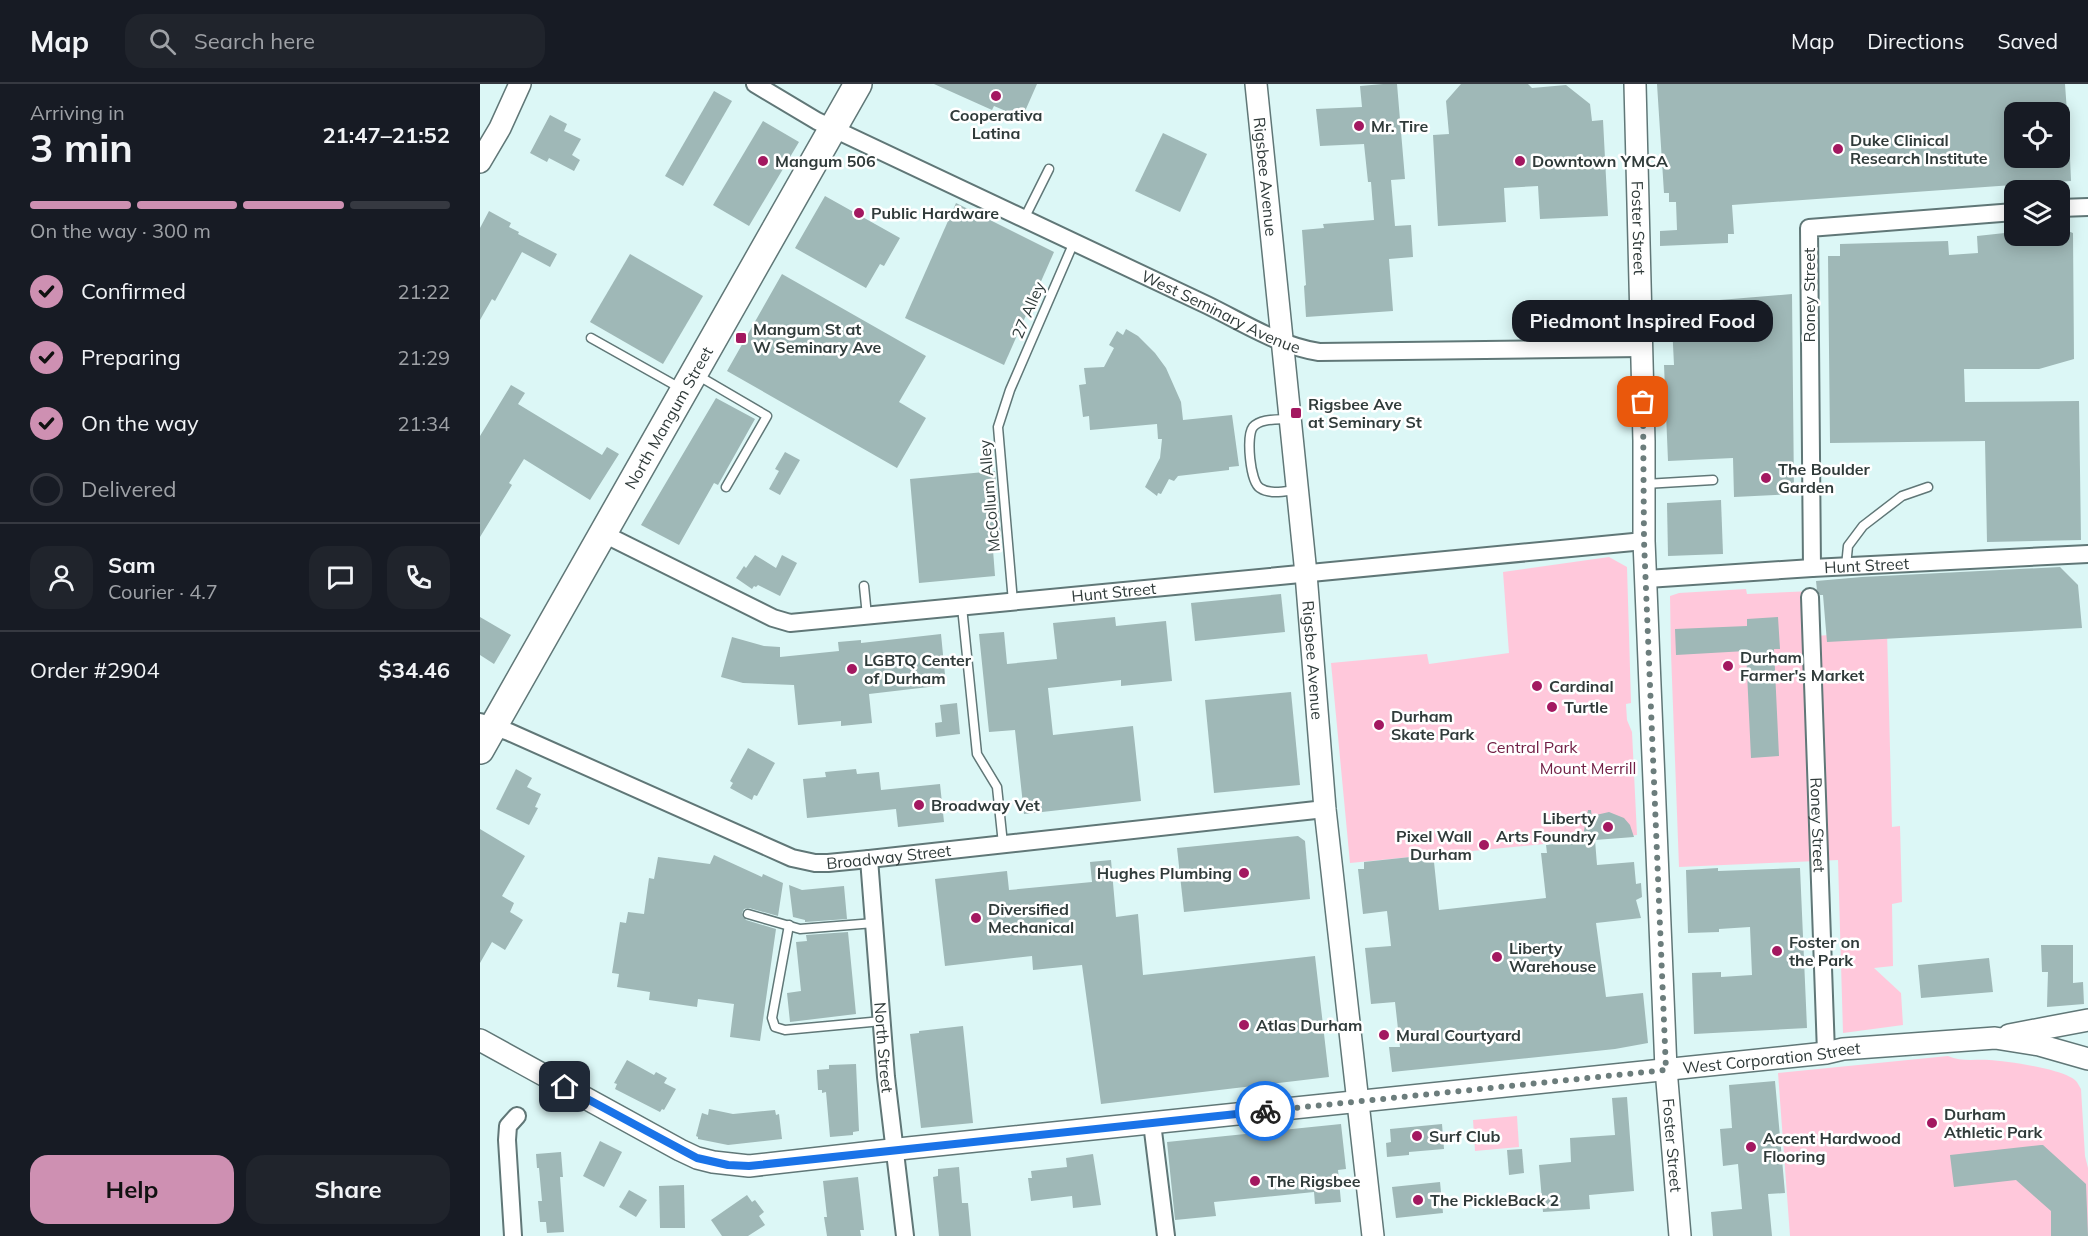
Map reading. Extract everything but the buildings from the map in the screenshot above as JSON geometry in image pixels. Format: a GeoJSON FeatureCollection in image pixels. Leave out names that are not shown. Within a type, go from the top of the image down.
{"type":"FeatureCollection","features":[{"type":"Feature","properties":{"kind":"main road","name":"North Mangum Street"},"geometry":{"type":"LineString","coordinates":[[480,750],[487,724],[602,533],[858,84]]}},
{"type":"Feature","properties":{"kind":"street"},"geometry":{"type":"LineString","coordinates":[[480,162],[500,128],[520,84]]}},
{"type":"Feature","properties":{"kind":"street","name":"West Seminary Avenue"},"geometry":{"type":"LineString","coordinates":[[755,84],[805,116],[1282,342],[1318,352],[1642,348]]}},
{"type":"Feature","properties":{"kind":"street","name":"Rigsbee Avenue"},"geometry":{"type":"LineString","coordinates":[[1256,84],[1306,574],[1325,809],[1374,1236]]}},
{"type":"Feature","properties":{"kind":"street","name":"Foster Street"},"geometry":{"type":"LineString","coordinates":[[1635,84],[1642,348],[1644,541],[1666,1070],[1680,1236]]}},
{"type":"Feature","properties":{"kind":"street"},"geometry":{"type":"LineString","coordinates":[[2070,208],[2088,207]]}},
{"type":"Feature","properties":{"kind":"street","name":"Roney Street"},"geometry":{"type":"LineString","coordinates":[[1812,568],[1809,228],[2004,213]]}},
{"type":"Feature","properties":{"kind":"street","name":"Hunt Street"},"geometry":{"type":"LineString","coordinates":[[602,533],[779,621],[796,623],[1644,541]]}},
{"type":"Feature","properties":{"kind":"street","name":"Hunt Street"},"geometry":{"type":"LineString","coordinates":[[1647,579],[2088,554]]}},
{"type":"Feature","properties":{"kind":"street","name":"Roney Street"},"geometry":{"type":"LineString","coordinates":[[1810,597],[1826,1053]]}},
{"type":"Feature","properties":{"kind":"street","name":"Broadway Street"},"geometry":{"type":"LineString","coordinates":[[487,724],[792,858],[822,863],[1325,809]]}},
{"type":"Feature","properties":{"kind":"street","name":"North Street"},"geometry":{"type":"LineString","coordinates":[[869,859],[882,1022],[905,1236]]}},
{"type":"Feature","properties":{"kind":"street"},"geometry":{"type":"LineString","coordinates":[[1995,1038],[2088,1020]]}},
{"type":"Feature","properties":{"kind":"street","name":"West Corporation Street"},"geometry":{"type":"LineString","coordinates":[[480,1040],[697,1158],[749,1166],[1826,1053],[1838,1049],[1995,1038],[2039,1045],[2088,1059]]}},
{"type":"Feature","properties":{"kind":"street"},"geometry":{"type":"LineString","coordinates":[[513,1236],[507,1140],[508,1126],[517,1116]]}},
{"type":"Feature","properties":{"kind":"street"},"geometry":{"type":"LineString","coordinates":[[1152,1122],[1166,1236]]}},
{"type":"Feature","properties":{"kind":"lane"},"geometry":{"type":"LineString","coordinates":[[1024,219],[1049,169]]}},
{"type":"Feature","properties":{"kind":"lane","name":"27 Alley"},"geometry":{"type":"LineString","coordinates":[[1010,390],[1074,242]]}},
{"type":"Feature","properties":{"kind":"lane"},"geometry":{"type":"LineString","coordinates":[[591,338],[767,416],[726,487]]}},
{"type":"Feature","properties":{"kind":"lane","name":"McCollum Alley"},"geometry":{"type":"LineString","coordinates":[[1010,390],[998,427],[1013,602]]}},
{"type":"Feature","properties":{"kind":"lane"},"geometry":{"type":"LineString","coordinates":[[1290,418],[1263,421],[1257,424],[1250,433],[1249,445],[1253,475],[1257,486],[1262,490],[1274,492],[1298,490]]}},
{"type":"Feature","properties":{"kind":"lane"},"geometry":{"type":"LineString","coordinates":[[1644,484],[1713,480]]}},
{"type":"Feature","properties":{"kind":"lane"},"geometry":{"type":"LineString","coordinates":[[1846,566],[1848,546],[1863,526],[1902,496],[1928,487]]}},
{"type":"Feature","properties":{"kind":"lane"},"geometry":{"type":"LineString","coordinates":[[864,586],[867,616]]}},
{"type":"Feature","properties":{"kind":"lane"},"geometry":{"type":"LineString","coordinates":[[962,607],[977,754],[997,787],[1003,844]]}},
{"type":"Feature","properties":{"kind":"lane"},"geometry":{"type":"LineString","coordinates":[[748,914],[800,929],[874,923]]}},
{"type":"Feature","properties":{"kind":"lane"},"geometry":{"type":"LineString","coordinates":[[789,925],[772,1018],[775,1027],[785,1030],[882,1022]]}},
{"type":"Feature","properties":{"kind":"green space","name":"Central Park"},"geometry":{"type":"Polygon","coordinates":[[[1609,557],[1627,567],[1631,703],[1626,704],[1627,720],[1632,732],[1637,835],[1350,863],[1331,663],[1427,654],[1429,664],[1509,653],[1503,572],[1609,557]]]}},
{"type":"Feature","properties":{"kind":"green space"},"geometry":{"type":"Polygon","coordinates":[[[1746,589],[1747,594],[1813,591],[1815,636],[1887,631],[1892,827],[1900,826],[1902,902],[1892,904],[1893,966],[1874,968],[1901,993],[1903,1025],[1843,1033],[1838,860],[1679,867],[1670,596],[1679,593],[1746,589]]]}},
{"type":"Feature","properties":{"kind":"green space","name":"Durham Athletic Park"},"geometry":{"type":"Polygon","coordinates":[[[1948,1056],[1963,1060],[1997,1061],[2035,1066],[2060,1073],[2077,1082],[2081,1089],[2085,1156],[2088,1168],[2088,1236],[1790,1236],[1778,1073],[1948,1056]]]}},
{"type":"Feature","properties":{"kind":"green space"},"geometry":{"type":"Polygon","coordinates":[[[1517,1116],[1519,1147],[1475,1151],[1473,1120],[1517,1116]]]}},
{"type":"Feature","properties":{"kind":"way so far"},"geometry":{"type":"LineString","coordinates":[[1265,1111],[1666,1070],[1644,541],[1643,402]]}},
{"type":"Feature","properties":{"kind":"place","name":"Cooperativa Latina"},"geometry":{"type":"Point","coordinates":[996,96]}},
{"type":"Feature","properties":{"kind":"place","name":"Mr. Tire"},"geometry":{"type":"Point","coordinates":[1359,126]}},
{"type":"Feature","properties":{"kind":"place","name":"Duke Clinical Research Institute"},"geometry":{"type":"Point","coordinates":[1838,149]}},
{"type":"Feature","properties":{"kind":"place","name":"Mangum 506"},"geometry":{"type":"Point","coordinates":[763,161]}},
{"type":"Feature","properties":{"kind":"place","name":"Downtown YMCA"},"geometry":{"type":"Point","coordinates":[1520,161]}},
{"type":"Feature","properties":{"kind":"place","name":"Public Hardware"},"geometry":{"type":"Point","coordinates":[859,213]}},
{"type":"Feature","properties":{"kind":"place","name":"Mangum St at W Seminary Ave"},"geometry":{"type":"Point","coordinates":[741,338]}},
{"type":"Feature","properties":{"kind":"place","name":"Piedmont Inspired Food"},"geometry":{"type":"Point","coordinates":[1643,402]}},
{"type":"Feature","properties":{"kind":"place","name":"Rigsbee Ave at Seminary St"},"geometry":{"type":"Point","coordinates":[1296,413]}},
{"type":"Feature","properties":{"kind":"place","name":"The Boulder Garden"},"geometry":{"type":"Point","coordinates":[1766,478]}},
{"type":"Feature","properties":{"kind":"place","name":"Durham Farmer's Market"},"geometry":{"type":"Point","coordinates":[1728,666]}},
{"type":"Feature","properties":{"kind":"place","name":"LGBTQ Center of Durham"},"geometry":{"type":"Point","coordinates":[852,669]}},
{"type":"Feature","properties":{"kind":"place","name":"Cardinal"},"geometry":{"type":"Point","coordinates":[1537,686]}},
{"type":"Feature","properties":{"kind":"place","name":"Turtle"},"geometry":{"type":"Point","coordinates":[1552,707]}},
{"type":"Feature","properties":{"kind":"place","name":"Durham Skate Park"},"geometry":{"type":"Point","coordinates":[1379,725]}},
{"type":"Feature","properties":{"kind":"place","name":"Broadway Vet"},"geometry":{"type":"Point","coordinates":[919,805]}},
{"type":"Feature","properties":{"kind":"place","name":"Liberty Arts Foundry"},"geometry":{"type":"Point","coordinates":[1608,827]}},
{"type":"Feature","properties":{"kind":"place","name":"Pixel Wall Durham"},"geometry":{"type":"Point","coordinates":[1484,845]}},
{"type":"Feature","properties":{"kind":"place","name":"Hughes Plumbing"},"geometry":{"type":"Point","coordinates":[1244,873]}},
{"type":"Feature","properties":{"kind":"place","name":"Diversified Mechanical"},"geometry":{"type":"Point","coordinates":[976,918]}},
{"type":"Feature","properties":{"kind":"place","name":"Foster on the Park"},"geometry":{"type":"Point","coordinates":[1777,951]}},
{"type":"Feature","properties":{"kind":"place","name":"Liberty Warehouse"},"geometry":{"type":"Point","coordinates":[1497,957]}},
{"type":"Feature","properties":{"kind":"place","name":"Atlas Durham"},"geometry":{"type":"Point","coordinates":[1244,1025]}},
{"type":"Feature","properties":{"kind":"place","name":"Mural Courtyard"},"geometry":{"type":"Point","coordinates":[1384,1035]}},
{"type":"Feature","properties":{"kind":"place","name":"Durham Athletic Park"},"geometry":{"type":"Point","coordinates":[1932,1123]}},
{"type":"Feature","properties":{"kind":"place","name":"Surf Club"},"geometry":{"type":"Point","coordinates":[1417,1136]}},
{"type":"Feature","properties":{"kind":"place","name":"Accent Hardwood Flooring"},"geometry":{"type":"Point","coordinates":[1751,1147]}},
{"type":"Feature","properties":{"kind":"place","name":"The Rigsbee"},"geometry":{"type":"Point","coordinates":[1255,1181]}},
{"type":"Feature","properties":{"kind":"place","name":"The PickleBack 2"},"geometry":{"type":"Point","coordinates":[1418,1200]}},
{"type":"Feature","properties":{"kind":"route"},"geometry":{"type":"LineString","coordinates":[[565,1087],[697,1158],[728,1165],[749,1166],[1265,1111]]}},
{"type":"Feature","properties":{"kind":"park label","name":"Mount Merrill"},"geometry":{"type":"Point","coordinates":[1588,768]}}]}
